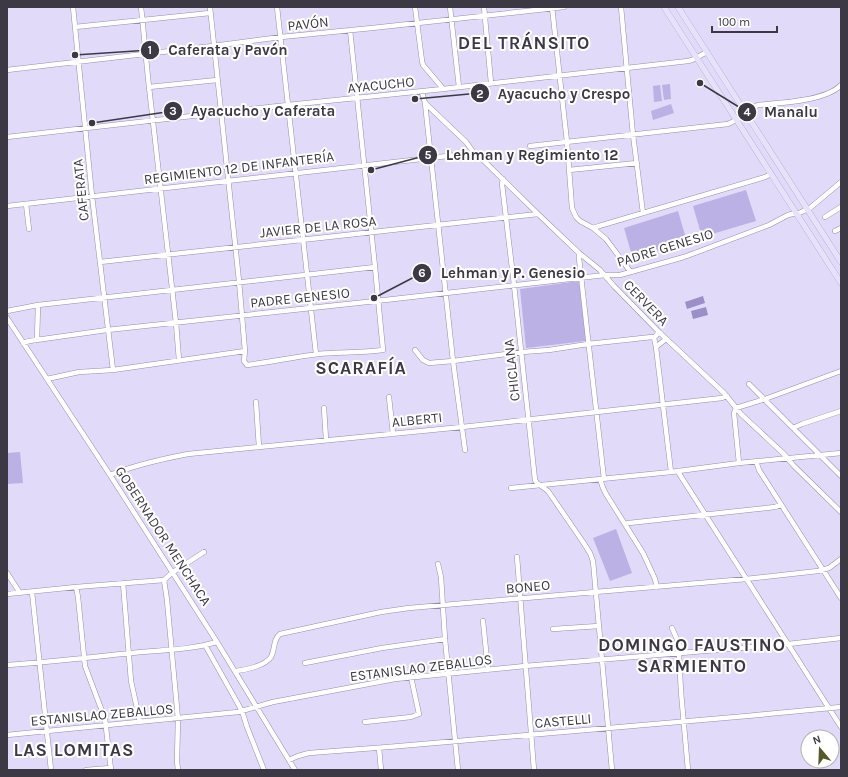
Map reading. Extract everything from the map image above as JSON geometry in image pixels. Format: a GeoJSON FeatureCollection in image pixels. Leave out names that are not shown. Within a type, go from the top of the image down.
{"type":"FeatureCollection","features":[{"type":"Feature","properties":{"kind":"main road"},"geometry":{"type":"LineString","coordinates":[[664,7],[841,283]]}},
{"type":"Feature","properties":{"kind":"main road"},"geometry":{"type":"LineString","coordinates":[[678,7],[841,262]]}},
{"type":"Feature","properties":{"kind":"street","name":"CAFERATA"},"geometry":{"type":"LineString","coordinates":[[73,7],[92,196],[113,370]]}},
{"type":"Feature","properties":{"kind":"street"},"geometry":{"type":"LineString","coordinates":[[141,7],[179,360]]}},
{"type":"Feature","properties":{"kind":"street"},"geometry":{"type":"LineString","coordinates":[[210,7],[239,281],[245,352],[244,361],[247,365],[316,354],[383,350],[350,30]]}},
{"type":"Feature","properties":{"kind":"street"},"geometry":{"type":"LineString","coordinates":[[278,7],[316,354]]}},
{"type":"Feature","properties":{"kind":"street"},"geometry":{"type":"LineString","coordinates":[[415,7],[423,65],[443,89]]}},
{"type":"Feature","properties":{"kind":"street"},"geometry":{"type":"LineString","coordinates":[[450,7],[458,87]]}},
{"type":"Feature","properties":{"kind":"street"},"geometry":{"type":"LineString","coordinates":[[484,7],[492,83]]}},
{"type":"Feature","properties":{"kind":"street","name":"PAVÓN"},"geometry":{"type":"LineString","coordinates":[[7,70],[564,7]]}},
{"type":"Feature","properties":{"kind":"street"},"geometry":{"type":"LineString","coordinates":[[621,7],[626,68],[643,213]]}},
{"type":"Feature","properties":{"kind":"street"},"geometry":{"type":"LineString","coordinates":[[552,8],[567,142],[572,208],[576,217],[580,221],[593,228],[606,239],[630,271]]}},
{"type":"Feature","properties":{"kind":"street"},"geometry":{"type":"LineString","coordinates":[[75,27],[210,13]]}},
{"type":"Feature","properties":{"kind":"street","name":"AYACUCHO"},"geometry":{"type":"LineString","coordinates":[[7,137],[288,105],[422,92],[688,61],[707,52]]}},
{"type":"Feature","properties":{"kind":"street"},"geometry":{"type":"LineString","coordinates":[[149,87],[217,80]]}},
{"type":"Feature","properties":{"kind":"street"},"geometry":{"type":"LineString","coordinates":[[530,146],[728,124],[742,117],[753,107],[758,105],[817,97],[829,93],[841,85]]}},
{"type":"Feature","properties":{"kind":"street"},"geometry":{"type":"LineString","coordinates":[[422,92],[425,103],[465,450]]}},
{"type":"Feature","properties":{"kind":"street","name":"CERVERA"},"geometry":{"type":"LineString","coordinates":[[425,103],[466,142],[474,153],[480,157],[579,253],[600,270],[659,332],[727,396],[741,414],[788,458],[841,512]]}},
{"type":"Feature","properties":{"kind":"street","name":"REGIMIENTO 12 DE INFANTERÍA"},"geometry":{"type":"LineString","coordinates":[[7,206],[474,153]]}},
{"type":"Feature","properties":{"kind":"street"},"geometry":{"type":"LineString","coordinates":[[569,170],[637,163]]}},
{"type":"Feature","properties":{"kind":"street"},"geometry":{"type":"LineString","coordinates":[[593,228],[771,174]]}},
{"type":"Feature","properties":{"kind":"street","name":"CHICLANA"},"geometry":{"type":"LineString","coordinates":[[503,179],[502,184],[522,352],[535,480],[548,491],[583,542],[593,561],[612,770]]}},
{"type":"Feature","properties":{"kind":"street","name":"PADRE GENESIO"},"geometry":{"type":"LineString","coordinates":[[23,342],[107,330],[605,275],[620,275],[684,257],[769,225],[788,215],[797,214],[807,209],[841,182]]}},
{"type":"Feature","properties":{"kind":"street"},"geometry":{"type":"LineString","coordinates":[[26,204],[29,230]]}},
{"type":"Feature","properties":{"kind":"street"},"geometry":{"type":"LineString","coordinates":[[825,217],[841,207]]}},
{"type":"Feature","properties":{"kind":"street","name":"JAVIER DE LA ROSA"},"geometry":{"type":"LineString","coordinates":[[100,262],[538,214]]}},
{"type":"Feature","properties":{"kind":"street"},"geometry":{"type":"LineString","coordinates":[[835,232],[841,228]]}},
{"type":"Feature","properties":{"kind":"street"},"geometry":{"type":"LineString","coordinates":[[579,253],[603,488],[645,557],[657,587]]}},
{"type":"Feature","properties":{"kind":"street"},"geometry":{"type":"LineString","coordinates":[[7,311],[38,304],[375,267]]}},
{"type":"Feature","properties":{"kind":"street"},"geometry":{"type":"LineString","coordinates":[[37,340],[38,304]]}},
{"type":"Feature","properties":{"kind":"street","name":"GOBERNADOR MENCHACA"},"geometry":{"type":"LineString","coordinates":[[7,318],[173,572],[236,671],[295,770]]}},
{"type":"Feature","properties":{"kind":"street"},"geometry":{"type":"LineString","coordinates":[[654,338],[659,332]]}},
{"type":"Feature","properties":{"kind":"street"},"geometry":{"type":"LineString","coordinates":[[415,350],[426,362],[454,361],[588,344],[654,338]]}},
{"type":"Feature","properties":{"kind":"street"},"geometry":{"type":"LineString","coordinates":[[654,338],[671,472]]}},
{"type":"Feature","properties":{"kind":"street"},"geometry":{"type":"LineString","coordinates":[[656,347],[666,339]]}},
{"type":"Feature","properties":{"kind":"street"},"geometry":{"type":"LineString","coordinates":[[47,379],[79,372],[113,370],[245,352]]}},
{"type":"Feature","properties":{"kind":"street"},"geometry":{"type":"LineString","coordinates":[[739,463],[734,413],[736,408],[841,371]]}},
{"type":"Feature","properties":{"kind":"street"},"geometry":{"type":"LineString","coordinates":[[749,384],[841,476]]}},
{"type":"Feature","properties":{"kind":"street","name":"ALBERTI"},"geometry":{"type":"LineString","coordinates":[[110,475],[142,465],[180,456],[529,420],[722,398],[727,396]]}},
{"type":"Feature","properties":{"kind":"street"},"geometry":{"type":"LineString","coordinates":[[389,397],[392,434]]}},
{"type":"Feature","properties":{"kind":"street"},"geometry":{"type":"LineString","coordinates":[[256,402],[259,447]]}},
{"type":"Feature","properties":{"kind":"street"},"geometry":{"type":"LineString","coordinates":[[324,408],[326,440]]}},
{"type":"Feature","properties":{"kind":"street"},"geometry":{"type":"LineString","coordinates":[[794,428],[841,411]]}},
{"type":"Feature","properties":{"kind":"street"},"geometry":{"type":"LineString","coordinates":[[511,488],[841,453]]}},
{"type":"Feature","properties":{"kind":"street"},"geometry":{"type":"LineString","coordinates":[[756,461],[759,470],[841,598]]}},
{"type":"Feature","properties":{"kind":"street"},"geometry":{"type":"LineString","coordinates":[[678,471],[841,726]]}},
{"type":"Feature","properties":{"kind":"street"},"geometry":{"type":"LineString","coordinates":[[625,524],[629,522],[775,507],[781,504]]}},
{"type":"Feature","properties":{"kind":"street"},"geometry":{"type":"LineString","coordinates":[[7,594],[164,580],[173,572],[204,552]]}},
{"type":"Feature","properties":{"kind":"street"},"geometry":{"type":"LineString","coordinates":[[517,557],[534,770]]}},
{"type":"Feature","properties":{"kind":"street","name":"BONEO"},"geometry":{"type":"LineString","coordinates":[[236,671],[254,668],[269,659],[277,636],[280,634],[381,612],[442,605],[746,579],[823,570],[829,568],[841,559]]}},
{"type":"Feature","properties":{"kind":"street"},"geometry":{"type":"LineString","coordinates":[[438,564],[441,577],[442,605],[458,770]]}},
{"type":"Feature","properties":{"kind":"street"},"geometry":{"type":"LineString","coordinates":[[7,573],[20,593]]}},
{"type":"Feature","properties":{"kind":"street"},"geometry":{"type":"LineString","coordinates":[[164,580],[178,719],[178,770]]}},
{"type":"Feature","properties":{"kind":"street"},"geometry":{"type":"LineString","coordinates":[[123,583],[131,681],[140,722]]}},
{"type":"Feature","properties":{"kind":"street"},"geometry":{"type":"LineString","coordinates":[[76,587],[84,658],[87,673],[105,719],[111,769],[86,770]]}},
{"type":"Feature","properties":{"kind":"street"},"geometry":{"type":"LineString","coordinates":[[32,592],[51,770]]}},
{"type":"Feature","properties":{"kind":"street"},"geometry":{"type":"LineString","coordinates":[[483,621],[488,670]]}},
{"type":"Feature","properties":{"kind":"street"},"geometry":{"type":"LineString","coordinates":[[553,629],[599,626]]}},
{"type":"Feature","properties":{"kind":"street"},"geometry":{"type":"LineString","coordinates":[[672,628],[681,653],[681,692],[688,770]]}},
{"type":"Feature","properties":{"kind":"street","name":"ESTANISLAO ZEBALLOS"},"geometry":{"type":"LineString","coordinates":[[7,735],[238,712],[273,702],[389,680],[449,673],[788,644],[841,638]]}},
{"type":"Feature","properties":{"kind":"street"},"geometry":{"type":"LineString","coordinates":[[305,663],[382,648],[445,639]]}},
{"type":"Feature","properties":{"kind":"street"},"geometry":{"type":"LineString","coordinates":[[7,664],[128,654],[205,645],[217,642]]}},
{"type":"Feature","properties":{"kind":"street"},"geometry":{"type":"LineString","coordinates":[[205,645],[242,711],[264,770]]}},
{"type":"Feature","properties":{"kind":"street"},"geometry":{"type":"LineString","coordinates":[[365,722],[411,717],[420,714],[411,678]]}},
{"type":"Feature","properties":{"kind":"street","name":"CASTELLI"},"geometry":{"type":"LineString","coordinates":[[289,760],[309,753],[684,722],[841,707]]}},
{"type":"Feature","properties":{"kind":"street"},"geometry":{"type":"LineString","coordinates":[[379,748],[381,770]]}},
{"type":"Feature","properties":{"kind":"shaded area"},"geometry":{"type":"Polygon","coordinates":[[[670,84],[671,99],[664,100],[662,85],[670,84]]]}},
{"type":"Feature","properties":{"kind":"shaded area"},"geometry":{"type":"Polygon","coordinates":[[[660,85],[662,101],[654,102],[653,86],[660,85]]]}},
{"type":"Feature","properties":{"kind":"shaded area"},"geometry":{"type":"Polygon","coordinates":[[[671,104],[674,113],[653,120],[651,111],[671,104]]]}},
{"type":"Feature","properties":{"kind":"shaded area"},"geometry":{"type":"Polygon","coordinates":[[[746,190],[756,221],[702,237],[693,206],[746,190]]]}},
{"type":"Feature","properties":{"kind":"shaded area"},"geometry":{"type":"Polygon","coordinates":[[[678,211],[687,242],[633,259],[624,228],[678,211]]]}},
{"type":"Feature","properties":{"kind":"shaded area"},"geometry":{"type":"Polygon","coordinates":[[[579,281],[586,341],[526,348],[520,289],[579,281]]]}},
{"type":"Feature","properties":{"kind":"shaded area"},"geometry":{"type":"Polygon","coordinates":[[[703,296],[705,303],[687,309],[685,302],[703,296]]]}},
{"type":"Feature","properties":{"kind":"shaded area"},"geometry":{"type":"Polygon","coordinates":[[[706,307],[708,315],[693,319],[691,311],[706,307]]]}},
{"type":"Feature","properties":{"kind":"shaded area"},"geometry":{"type":"Polygon","coordinates":[[[20,452],[23,483],[7,484],[7,453],[20,452]]]}},
{"type":"Feature","properties":{"kind":"shaded area"},"geometry":{"type":"Polygon","coordinates":[[[616,529],[632,573],[610,581],[593,538],[616,529]]]}},
{"type":"Feature","properties":{"kind":"place","name":"Caferata y Pavón"},"geometry":{"type":"Point","coordinates":[75,55]}},
{"type":"Feature","properties":{"kind":"place","name":"Manalu"},"geometry":{"type":"Point","coordinates":[700,83]}},
{"type":"Feature","properties":{"kind":"place","name":"Ayacucho y Crespo"},"geometry":{"type":"Point","coordinates":[415,99]}},
{"type":"Feature","properties":{"kind":"place","name":"Ayacucho y Caferata"},"geometry":{"type":"Point","coordinates":[92,123]}},
{"type":"Feature","properties":{"kind":"place","name":"Lehman y Regimiento 12"},"geometry":{"type":"Point","coordinates":[371,170]}},
{"type":"Feature","properties":{"kind":"place","name":"Lehman y P. Genesio"},"geometry":{"type":"Point","coordinates":[374,298]}},
{"type":"Feature","properties":{"kind":"district","name":"DEL TRÁNSITO"},"geometry":{"type":"Point","coordinates":[524,43]}},
{"type":"Feature","properties":{"kind":"district","name":"SCARAFÍA"},"geometry":{"type":"Point","coordinates":[361,368]}},
{"type":"Feature","properties":{"kind":"district","name":"DOMINGO FAUSTINO SARMIENTO"},"geometry":{"type":"Point","coordinates":[692,655]}},
{"type":"Feature","properties":{"kind":"district","name":"LAS LOMITAS"},"geometry":{"type":"Point","coordinates":[74,750]}}]}
